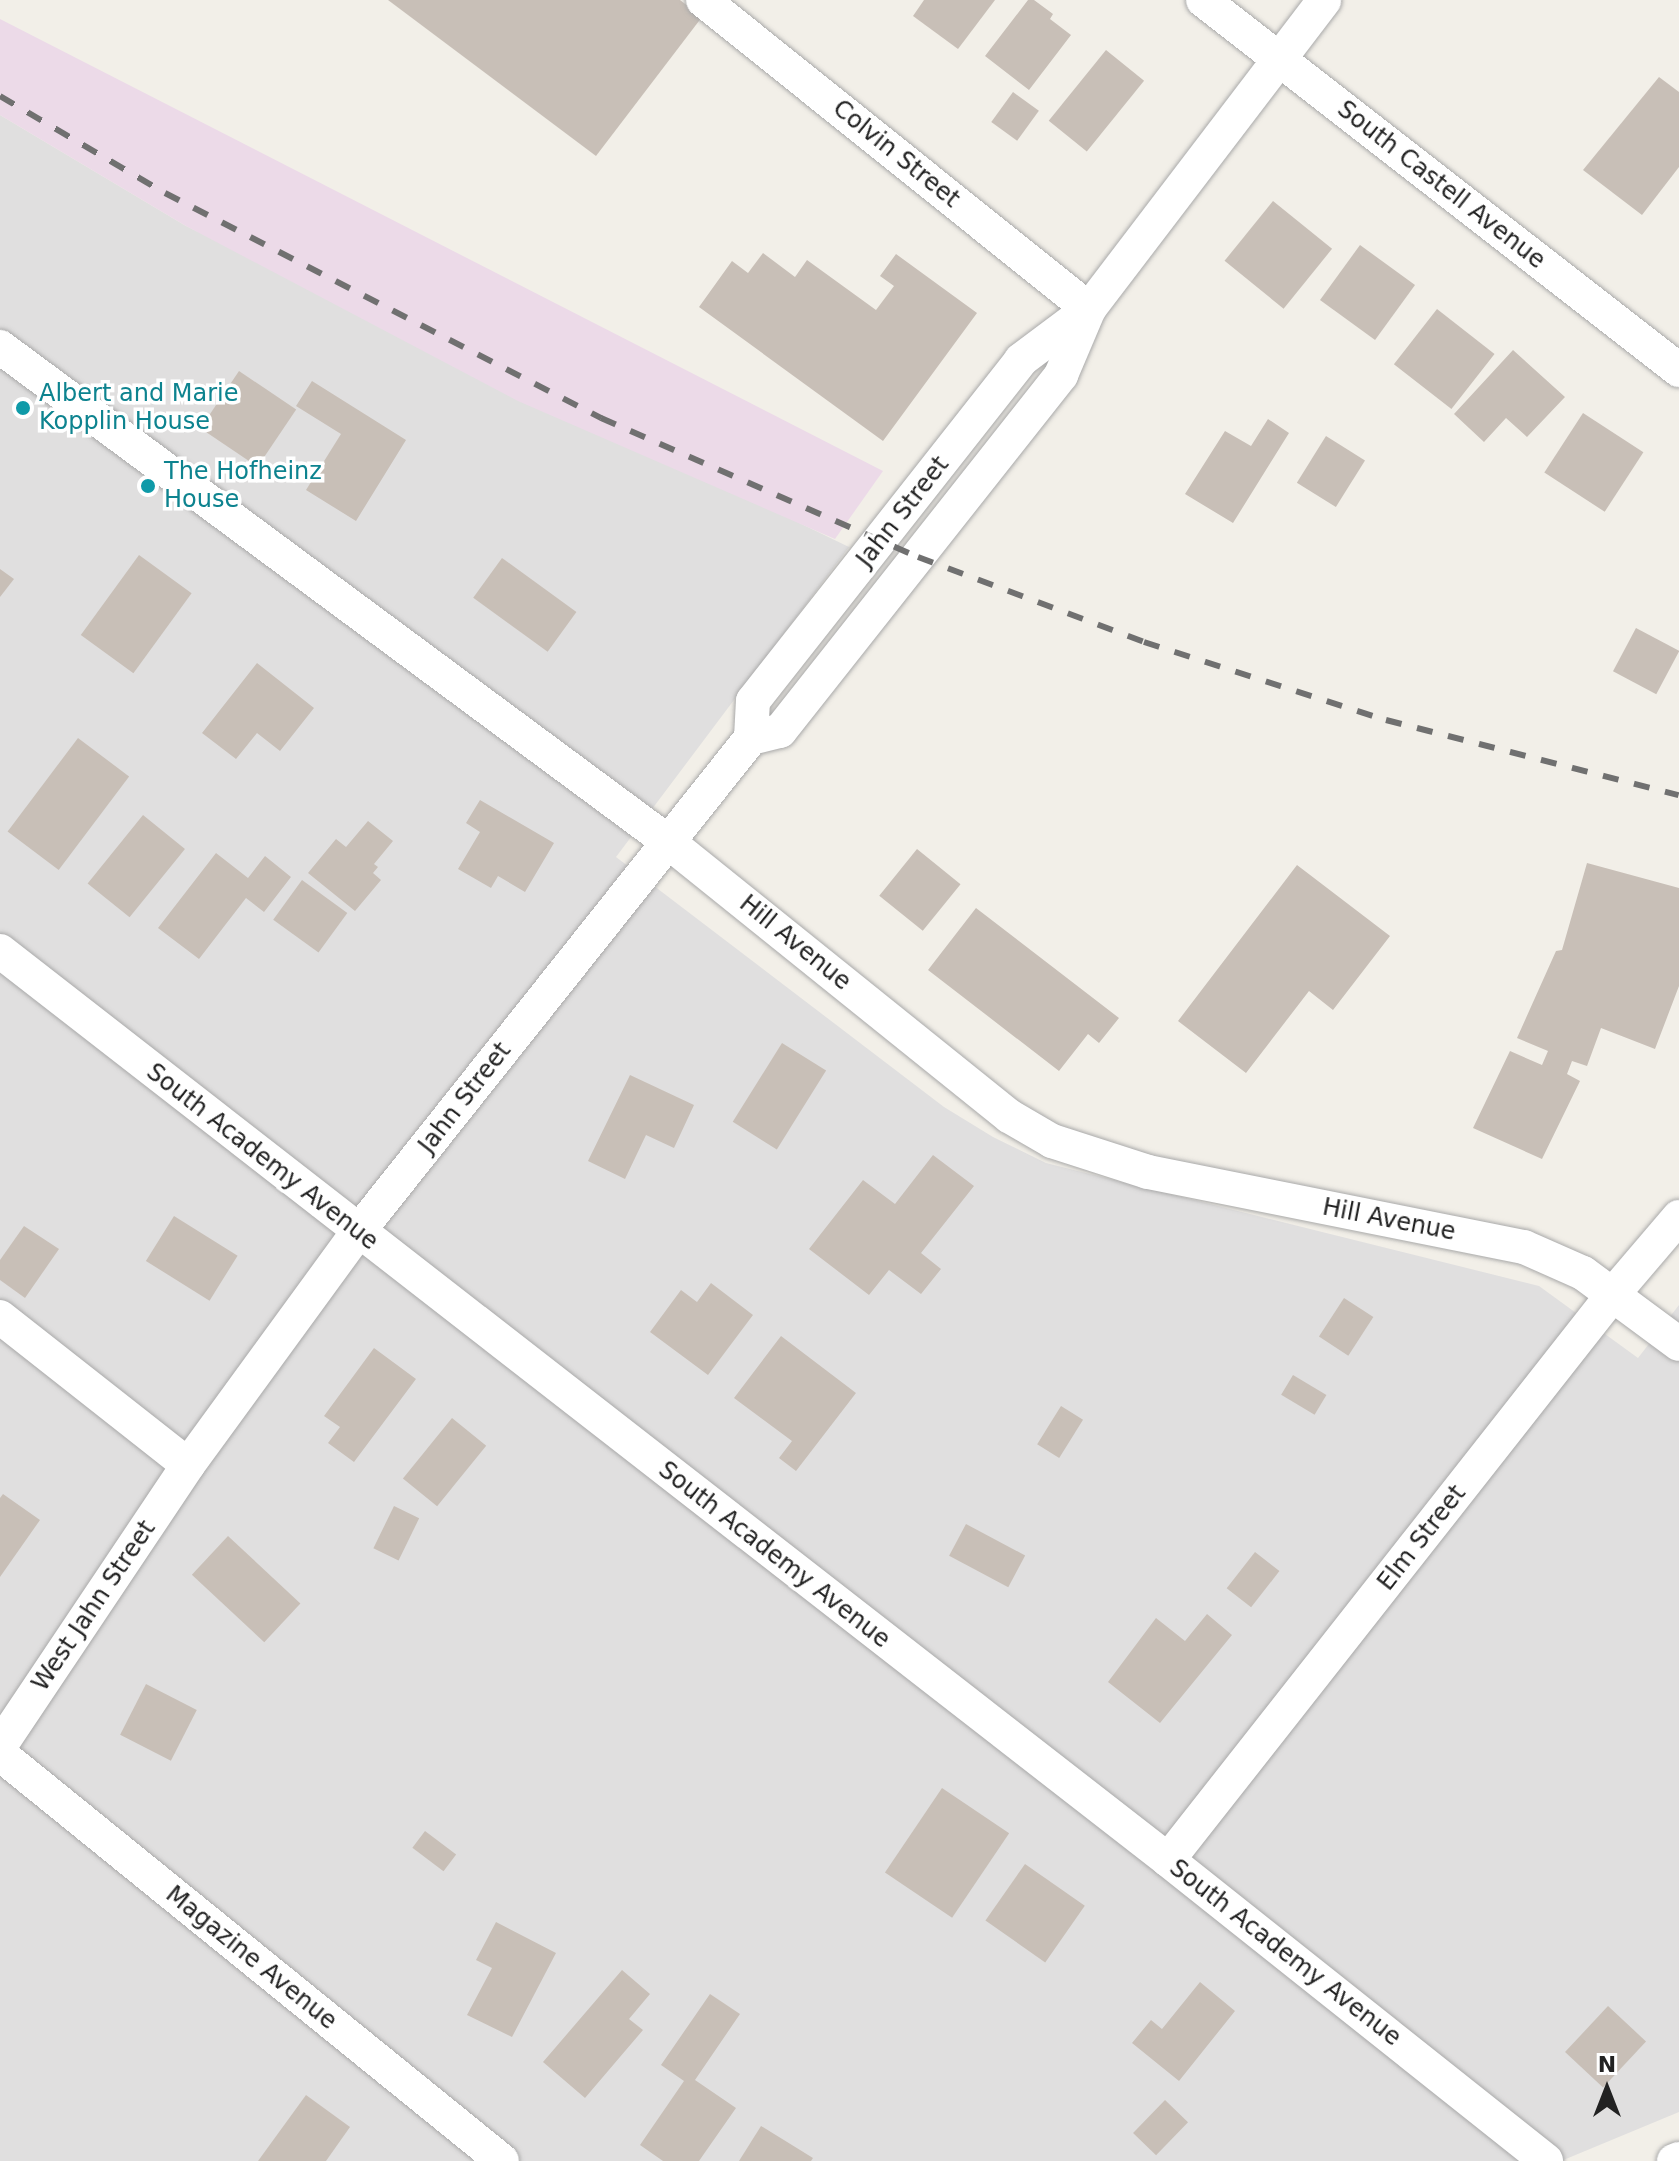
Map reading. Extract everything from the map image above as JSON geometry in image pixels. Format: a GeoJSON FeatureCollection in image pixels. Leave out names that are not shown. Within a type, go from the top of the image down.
{"type":"FeatureCollection","features":[{"type":"Feature","properties":{"kind":"street","name":"Colvin Street"},"geometry":{"type":"LineString","coordinates":[[703,0],[1089,309]]}},
{"type":"Feature","properties":{"kind":"street","name":"South Castell Avenue"},"geometry":{"type":"LineString","coordinates":[[1203,0],[1679,370]]}},
{"type":"Feature","properties":{"kind":"street","name":"Jahn Street"},"geometry":{"type":"LineString","coordinates":[[188,1465],[358,1232],[667,841],[751,738],[780,731],[1061,375],[1089,309],[1324,0]]}},
{"type":"Feature","properties":{"kind":"street","name":"Hill Avenue"},"geometry":{"type":"LineString","coordinates":[[0,347],[667,841],[1009,1116],[1052,1141],[1148,1172],[1524,1247],[1552,1257],[1614,1293],[1679,1344]]}},
{"type":"Feature","properties":{"kind":"street","name":"South Academy Avenue"},"geometry":{"type":"LineString","coordinates":[[0,951],[1168,1860],[1546,2161]]}},
{"type":"Feature","properties":{"kind":"street","name":"Elm Street"},"geometry":{"type":"LineString","coordinates":[[1168,1860],[1614,1293],[1679,1217]]}},
{"type":"Feature","properties":{"kind":"street"},"geometry":{"type":"LineString","coordinates":[[0,1317],[188,1465]]}},
{"type":"Feature","properties":{"kind":"street","name":"West Jahn Street"},"geometry":{"type":"LineString","coordinates":[[0,1746],[188,1465]]}},
{"type":"Feature","properties":{"kind":"street","name":"Magazine Avenue"},"geometry":{"type":"LineString","coordinates":[[0,1754],[502,2161]]}},
{"type":"Feature","properties":{"kind":"shaded area"},"geometry":{"type":"Polygon","coordinates":[[[0,19],[883,471],[835,539],[518,401],[186,226],[0,115],[0,19]]]}},
{"type":"Feature","properties":{"kind":"shaded area"},"geometry":{"type":"Polygon","coordinates":[[[0,115],[186,226],[849,547],[616,857],[944,1107],[993,1137],[1046,1163],[1539,1286],[1638,1358],[1679,1305],[1679,2112],[1561,2161],[0,2161],[0,115]]]}},
{"type":"Feature","properties":{"kind":"building"},"geometry":{"type":"Polygon","coordinates":[[[388,0],[680,0],[702,17],[596,156],[388,0]]]}},
{"type":"Feature","properties":{"kind":"building"},"geometry":{"type":"Polygon","coordinates":[[[924,0],[995,0],[958,49],[913,16],[924,0]]]}},
{"type":"Feature","properties":{"kind":"building"},"geometry":{"type":"Polygon","coordinates":[[[1028,0],[1034,0],[1053,14],[1050,19],[1071,35],[1029,90],[985,56],[1028,0]]]}},
{"type":"Feature","properties":{"kind":"building"},"geometry":{"type":"Polygon","coordinates":[[[1106,50],[1144,81],[1087,152],[1049,121],[1106,50]]]}},
{"type":"Feature","properties":{"kind":"building"},"geometry":{"type":"Polygon","coordinates":[[[1659,77],[1679,92],[1679,167],[1642,215],[1583,170],[1659,77]]]}},
{"type":"Feature","properties":{"kind":"building"},"geometry":{"type":"Polygon","coordinates":[[[1013,92],[1039,111],[1017,141],[991,122],[1013,92]]]}},
{"type":"Feature","properties":{"kind":"building"},"geometry":{"type":"Polygon","coordinates":[[[1273,201],[1332,249],[1284,309],[1225,261],[1273,201]]]}},
{"type":"Feature","properties":{"kind":"building"},"geometry":{"type":"Polygon","coordinates":[[[1360,245],[1415,285],[1375,340],[1320,300],[1360,245]]]}},
{"type":"Feature","properties":{"kind":"building"},"geometry":{"type":"Polygon","coordinates":[[[763,253],[795,277],[807,260],[876,310],[894,286],[880,276],[896,254],[977,313],[883,441],[699,307],[732,261],[748,273],[763,253]]]}},
{"type":"Feature","properties":{"kind":"building"},"geometry":{"type":"Polygon","coordinates":[[[1437,309],[1495,354],[1451,409],[1394,364],[1437,309]]]}},
{"type":"Feature","properties":{"kind":"building"},"geometry":{"type":"Polygon","coordinates":[[[1513,350],[1565,397],[1527,437],[1506,418],[1484,442],[1454,414],[1513,350]]]}},
{"type":"Feature","properties":{"kind":"building"},"geometry":{"type":"Polygon","coordinates":[[[239,371],[296,410],[258,467],[200,428],[239,371]]]}},
{"type":"Feature","properties":{"kind":"building"},"geometry":{"type":"Polygon","coordinates":[[[312,381],[406,440],[356,521],[306,490],[341,434],[296,406],[312,381]]]}},
{"type":"Feature","properties":{"kind":"building"},"geometry":{"type":"Polygon","coordinates":[[[1583,413],[1643,452],[1605,512],[1544,473],[1583,413]]]}},
{"type":"Feature","properties":{"kind":"building"},"geometry":{"type":"Polygon","coordinates":[[[1268,419],[1289,433],[1233,523],[1185,494],[1225,431],[1251,446],[1268,419]]]}},
{"type":"Feature","properties":{"kind":"building"},"geometry":{"type":"Polygon","coordinates":[[[1326,436],[1365,460],[1336,507],[1297,483],[1326,436]]]}},
{"type":"Feature","properties":{"kind":"building"},"geometry":{"type":"Polygon","coordinates":[[[139,555],[192,593],[133,673],[81,635],[139,555]]]}},
{"type":"Feature","properties":{"kind":"building"},"geometry":{"type":"Polygon","coordinates":[[[502,558],[576,612],[548,652],[473,598],[502,558]]]}},
{"type":"Feature","properties":{"kind":"building"},"geometry":{"type":"Polygon","coordinates":[[[0,569],[14,579],[0,597],[0,569]]]}},
{"type":"Feature","properties":{"kind":"building"},"geometry":{"type":"Polygon","coordinates":[[[1636,628],[1679,651],[1656,694],[1613,671],[1636,628]]]}},
{"type":"Feature","properties":{"kind":"building"},"geometry":{"type":"Polygon","coordinates":[[[257,663],[314,708],[280,751],[257,733],[236,759],[202,733],[257,663]]]}},
{"type":"Feature","properties":{"kind":"building"},"geometry":{"type":"Polygon","coordinates":[[[78,738],[129,777],[59,870],[8,831],[78,738]]]}},
{"type":"Feature","properties":{"kind":"building"},"geometry":{"type":"Polygon","coordinates":[[[480,800],[554,843],[525,892],[498,876],[491,888],[458,869],[480,832],[466,823],[480,800]]]}},
{"type":"Feature","properties":{"kind":"building"},"geometry":{"type":"Polygon","coordinates":[[[143,815],[185,849],[130,917],[88,883],[143,815]]]}},
{"type":"Feature","properties":{"kind":"building"},"geometry":{"type":"Polygon","coordinates":[[[368,821],[393,841],[374,864],[378,867],[373,873],[381,880],[355,911],[308,873],[336,839],[346,847],[368,821]]]}},
{"type":"Feature","properties":{"kind":"building"},"geometry":{"type":"Polygon","coordinates":[[[917,849],[961,884],[923,931],[879,896],[917,849]]]}},
{"type":"Feature","properties":{"kind":"building"},"geometry":{"type":"Polygon","coordinates":[[[216,853],[248,878],[265,856],[291,877],[264,912],[246,898],[199,959],[158,928],[216,853]]]}},
{"type":"Feature","properties":{"kind":"building"},"geometry":{"type":"Polygon","coordinates":[[[1587,863],[1679,888],[1679,986],[1655,1049],[1601,1028],[1587,1066],[1572,1061],[1567,1074],[1580,1081],[1542,1159],[1473,1128],[1510,1051],[1542,1065],[1548,1051],[1517,1038],[1556,951],[1562,950],[1587,863]]]}},
{"type":"Feature","properties":{"kind":"building"},"geometry":{"type":"Polygon","coordinates":[[[1297,865],[1390,936],[1333,1010],[1309,991],[1246,1073],[1178,1021],[1297,865]]]}},
{"type":"Feature","properties":{"kind":"building"},"geometry":{"type":"Polygon","coordinates":[[[302,880],[347,913],[319,953],[273,920],[302,880]]]}},
{"type":"Feature","properties":{"kind":"building"},"geometry":{"type":"Polygon","coordinates":[[[976,908],[1119,1018],[1099,1043],[1088,1034],[1059,1071],[928,970],[976,908]]]}},
{"type":"Feature","properties":{"kind":"building"},"geometry":{"type":"Polygon","coordinates":[[[782,1043],[826,1071],[777,1149],[733,1122],[782,1043]]]}},
{"type":"Feature","properties":{"kind":"building"},"geometry":{"type":"Polygon","coordinates":[[[630,1075],[694,1105],[674,1148],[646,1135],[625,1179],[588,1161],[630,1075]]]}},
{"type":"Feature","properties":{"kind":"building"},"geometry":{"type":"Polygon","coordinates":[[[933,1155],[974,1186],[921,1253],[941,1269],[921,1294],[889,1270],[869,1295],[809,1249],[863,1180],[895,1204],[933,1155]]]}},
{"type":"Feature","properties":{"kind":"building"},"geometry":{"type":"Polygon","coordinates":[[[174,1216],[238,1256],[210,1301],[146,1261],[174,1216]]]}},
{"type":"Feature","properties":{"kind":"building"},"geometry":{"type":"Polygon","coordinates":[[[24,1226],[59,1249],[25,1298],[0,1280],[0,1260],[24,1226]]]}},
{"type":"Feature","properties":{"kind":"building"},"geometry":{"type":"Polygon","coordinates":[[[711,1283],[753,1315],[708,1375],[650,1332],[681,1290],[697,1302],[711,1283]]]}},
{"type":"Feature","properties":{"kind":"building"},"geometry":{"type":"Polygon","coordinates":[[[1344,1298],[1373,1317],[1348,1356],[1319,1337],[1344,1298]]]}},
{"type":"Feature","properties":{"kind":"building"},"geometry":{"type":"Polygon","coordinates":[[[781,1336],[856,1393],[796,1471],[779,1458],[792,1441],[734,1398],[781,1336]]]}},
{"type":"Feature","properties":{"kind":"building"},"geometry":{"type":"Polygon","coordinates":[[[374,1348],[416,1379],[354,1462],[328,1443],[340,1427],[324,1416],[374,1348]]]}},
{"type":"Feature","properties":{"kind":"building"},"geometry":{"type":"Polygon","coordinates":[[[1293,1375],[1326,1395],[1315,1415],[1281,1395],[1293,1375]]]}},
{"type":"Feature","properties":{"kind":"building"},"geometry":{"type":"Polygon","coordinates":[[[1061,1406],[1083,1420],[1059,1458],[1037,1444],[1061,1406]]]}},
{"type":"Feature","properties":{"kind":"building"},"geometry":{"type":"Polygon","coordinates":[[[452,1418],[486,1446],[437,1506],[403,1479],[452,1418]]]}},
{"type":"Feature","properties":{"kind":"building"},"geometry":{"type":"Polygon","coordinates":[[[3,1494],[40,1520],[0,1577],[0,1498],[3,1494]]]}},
{"type":"Feature","properties":{"kind":"building"},"geometry":{"type":"Polygon","coordinates":[[[394,1506],[419,1518],[399,1561],[373,1548],[394,1506]]]}},
{"type":"Feature","properties":{"kind":"building"},"geometry":{"type":"Polygon","coordinates":[[[966,1524],[1025,1555],[1008,1587],[949,1556],[966,1524]]]}},
{"type":"Feature","properties":{"kind":"building"},"geometry":{"type":"Polygon","coordinates":[[[228,1536],[300,1604],[264,1642],[192,1575],[228,1536]]]}},
{"type":"Feature","properties":{"kind":"building"},"geometry":{"type":"Polygon","coordinates":[[[1255,1552],[1279,1571],[1251,1607],[1227,1588],[1255,1552]]]}},
{"type":"Feature","properties":{"kind":"building"},"geometry":{"type":"Polygon","coordinates":[[[1207,1614],[1232,1635],[1160,1723],[1108,1682],[1156,1618],[1185,1641],[1207,1614]]]}},
{"type":"Feature","properties":{"kind":"building"},"geometry":{"type":"Polygon","coordinates":[[[146,1684],[197,1710],[171,1761],[120,1735],[146,1684]]]}},
{"type":"Feature","properties":{"kind":"building"},"geometry":{"type":"Polygon","coordinates":[[[942,1788],[1009,1833],[952,1918],[885,1873],[942,1788]]]}},
{"type":"Feature","properties":{"kind":"building"},"geometry":{"type":"Polygon","coordinates":[[[425,1831],[456,1854],[444,1871],[412,1848],[425,1831]]]}},
{"type":"Feature","properties":{"kind":"building"},"geometry":{"type":"Polygon","coordinates":[[[1025,1864],[1085,1906],[1045,1962],[985,1921],[1025,1864]]]}},
{"type":"Feature","properties":{"kind":"building"},"geometry":{"type":"Polygon","coordinates":[[[496,1922],[556,1953],[512,2037],[467,2015],[492,1968],[476,1960],[496,1922]]]}},
{"type":"Feature","properties":{"kind":"building"},"geometry":{"type":"Polygon","coordinates":[[[622,1970],[650,1994],[629,2019],[643,2030],[585,2098],[543,2062],[622,1970]]]}},
{"type":"Feature","properties":{"kind":"building"},"geometry":{"type":"Polygon","coordinates":[[[1200,1982],[1235,2011],[1179,2081],[1132,2043],[1151,2020],[1162,2029],[1200,1982]]]}},
{"type":"Feature","properties":{"kind":"building"},"geometry":{"type":"Polygon","coordinates":[[[710,1994],[740,2014],[695,2080],[736,2108],[699,2161],[663,2161],[640,2145],[684,2081],[661,2065],[710,1994]]]}},
{"type":"Feature","properties":{"kind":"building"},"geometry":{"type":"Polygon","coordinates":[[[1608,2006],[1646,2041],[1603,2088],[1565,2052],[1608,2006]]]}},
{"type":"Feature","properties":{"kind":"building"},"geometry":{"type":"Polygon","coordinates":[[[306,2095],[350,2127],[326,2161],[258,2161],[306,2095]]]}},
{"type":"Feature","properties":{"kind":"building"},"geometry":{"type":"Polygon","coordinates":[[[1165,2100],[1188,2122],[1156,2155],[1133,2133],[1165,2100]]]}},
{"type":"Feature","properties":{"kind":"building"},"geometry":{"type":"Polygon","coordinates":[[[761,2126],[813,2158],[811,2161],[739,2161],[761,2126]]]}},
{"type":"Feature","properties":{"kind":"railway"},"geometry":{"type":"LineString","coordinates":[[0,96],[165,193],[601,418],[918,557],[1144,642],[1386,720],[1679,795]]}},
{"type":"Feature","properties":{"kind":"place","name":"Albert and Marie Kopplin House"},"geometry":{"type":"Point","coordinates":[23,408]}},
{"type":"Feature","properties":{"kind":"place","name":"The Hofheinz House"},"geometry":{"type":"Point","coordinates":[148,486]}}]}
